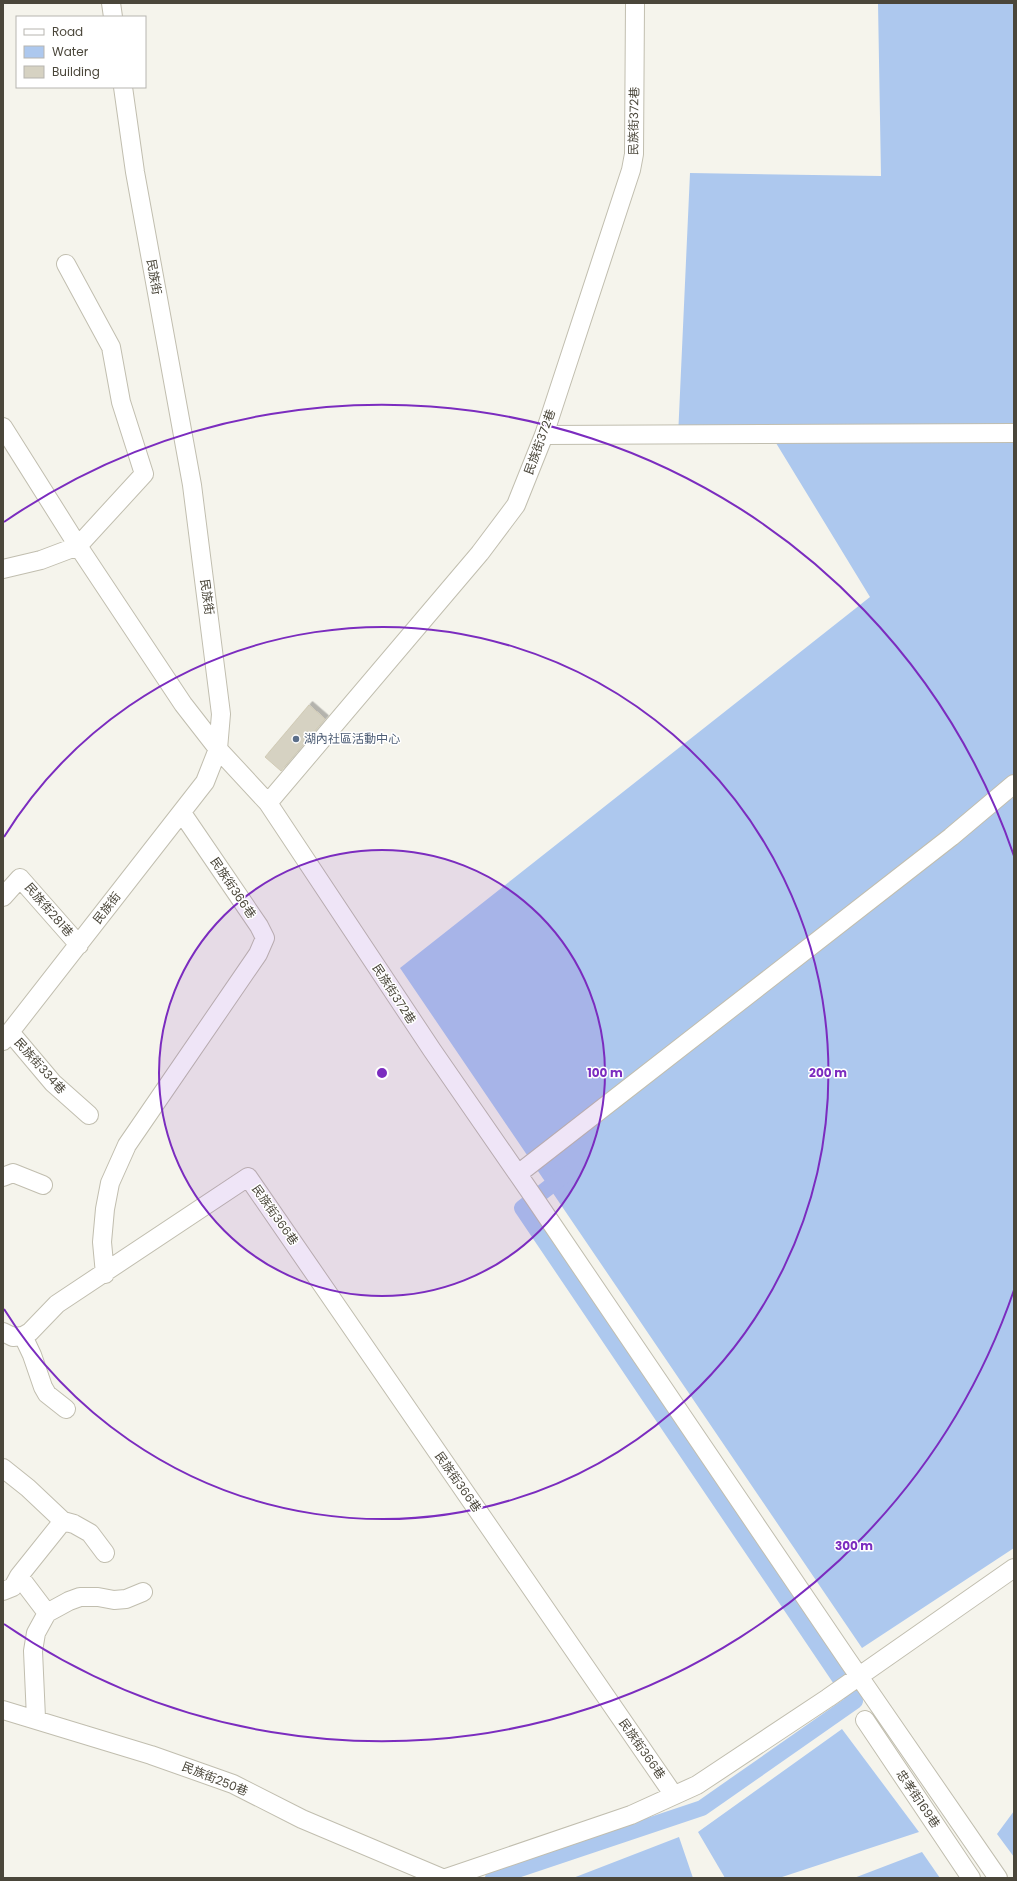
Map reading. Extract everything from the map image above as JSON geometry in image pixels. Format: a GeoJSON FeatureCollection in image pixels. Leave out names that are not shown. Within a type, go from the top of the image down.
{"type":"FeatureCollection","features":[{"type":"Feature","properties":{"kind":"street"},"geometry":{"type":"LineString","coordinates":[[111,3],[113,16]]}},
{"type":"Feature","properties":{"kind":"street","name":"民族街372巷"},"geometry":{"type":"LineString","coordinates":[[268,803],[500,528],[516,505],[544,435],[628,178],[634,154],[635,3]]}},
{"type":"Feature","properties":{"kind":"street","name":"民族街"},"geometry":{"type":"LineString","coordinates":[[7,1037],[205,782],[218,749],[221,714],[192,485],[135,172],[123,88]]}},
{"type":"Feature","properties":{"kind":"street"},"geometry":{"type":"LineString","coordinates":[[3,569],[41,560],[78,546],[144,474],[121,402],[111,347],[66,264]]}},
{"type":"Feature","properties":{"kind":"street","name":"民族街372巷"},"geometry":{"type":"LineString","coordinates":[[3,427],[78,546],[183,704],[218,749],[268,803],[432,1050],[535,1198],[847,1659],[998,1878]]}},
{"type":"Feature","properties":{"kind":"street"},"geometry":{"type":"LineString","coordinates":[[544,435],[1014,434]]}},
{"type":"Feature","properties":{"kind":"street"},"geometry":{"type":"LineString","coordinates":[[521,1179],[951,837],[1014,784]]}},
{"type":"Feature","properties":{"kind":"street","name":"民族街366巷"},"geometry":{"type":"LineString","coordinates":[[182,813],[259,926],[265,938],[258,954],[127,1145],[110,1183],[105,1209],[102,1242],[105,1274],[248,1177],[673,1794]]}},
{"type":"Feature","properties":{"kind":"street","name":"民族街281巷"},"geometry":{"type":"LineString","coordinates":[[3,897],[20,878],[79,944]]}},
{"type":"Feature","properties":{"kind":"street","name":"民族街334巷"},"geometry":{"type":"LineString","coordinates":[[7,1037],[53,1083],[88,1115]]}},
{"type":"Feature","properties":{"kind":"street"},"geometry":{"type":"LineString","coordinates":[[3,1177],[13,1173],[43,1185]]}},
{"type":"Feature","properties":{"kind":"street"},"geometry":{"type":"LineString","coordinates":[[3,1332],[13,1337],[23,1336],[30,1332],[57,1304],[105,1274]]}},
{"type":"Feature","properties":{"kind":"street"},"geometry":{"type":"LineString","coordinates":[[23,1336],[47,1394],[66,1409]]}},
{"type":"Feature","properties":{"kind":"street"},"geometry":{"type":"LineString","coordinates":[[3,1468],[28,1488],[63,1521],[74,1524],[90,1533],[106,1553]]}},
{"type":"Feature","properties":{"kind":"street"},"geometry":{"type":"LineString","coordinates":[[3,1591],[13,1587],[19,1576],[63,1521]]}},
{"type":"Feature","properties":{"kind":"street"},"geometry":{"type":"LineString","coordinates":[[446,1878],[631,1815],[673,1794],[697,1785],[843,1688],[1014,1568]]}},
{"type":"Feature","properties":{"kind":"street"},"geometry":{"type":"LineString","coordinates":[[19,1576],[47,1613]]}},
{"type":"Feature","properties":{"kind":"street"},"geometry":{"type":"LineString","coordinates":[[36,1718],[33,1651],[36,1633],[47,1613],[80,1597],[98,1597],[114,1600],[126,1599],[143,1592]]}},
{"type":"Feature","properties":{"kind":"street","name":"民族街250巷"},"geometry":{"type":"LineString","coordinates":[[3,1710],[36,1718],[151,1755],[233,1784],[302,1819],[442,1878]]}},
{"type":"Feature","properties":{"kind":"street","name":"忠孝街169巷"},"geometry":{"type":"LineString","coordinates":[[865,1720],[971,1878]]}},
{"type":"Feature","properties":{"kind":"water"},"geometry":{"type":"Polygon","coordinates":[[[878,3],[1014,3],[1014,1548],[862,1648],[400,968],[870,597],[776,443],[678,437],[690,173],[881,176],[878,3]]]}},
{"type":"Feature","properties":{"kind":"water"},"geometry":{"type":"Polygon","coordinates":[[[842,1729],[919,1832],[779,1878],[725,1878],[698,1832],[842,1729]]]}},
{"type":"Feature","properties":{"kind":"water"},"geometry":{"type":"Polygon","coordinates":[[[1014,1811],[1014,1857],[997,1834],[1014,1811]]]}},
{"type":"Feature","properties":{"kind":"water"},"geometry":{"type":"Polygon","coordinates":[[[679,1837],[693,1878],[573,1878],[679,1837]]]}},
{"type":"Feature","properties":{"kind":"water"},"geometry":{"type":"Polygon","coordinates":[[[922,1852],[940,1878],[854,1878],[922,1852]]]}},
{"type":"Feature","properties":{"kind":"building","name":"湖內社區活動中心"},"geometry":{"type":"Polygon","coordinates":[[[309,705],[325,719],[281,771],[265,757],[309,705]]]}},
{"type":"Feature","properties":{"kind":"waterway"},"geometry":{"type":"LineString","coordinates":[[493,1878],[702,1808],[855,1701],[522,1208],[566,1174]]}},
{"type":"Feature","properties":{"kind":"place","name":"湖內社區活動中心"},"geometry":{"type":"Point","coordinates":[296,739]}}]}
